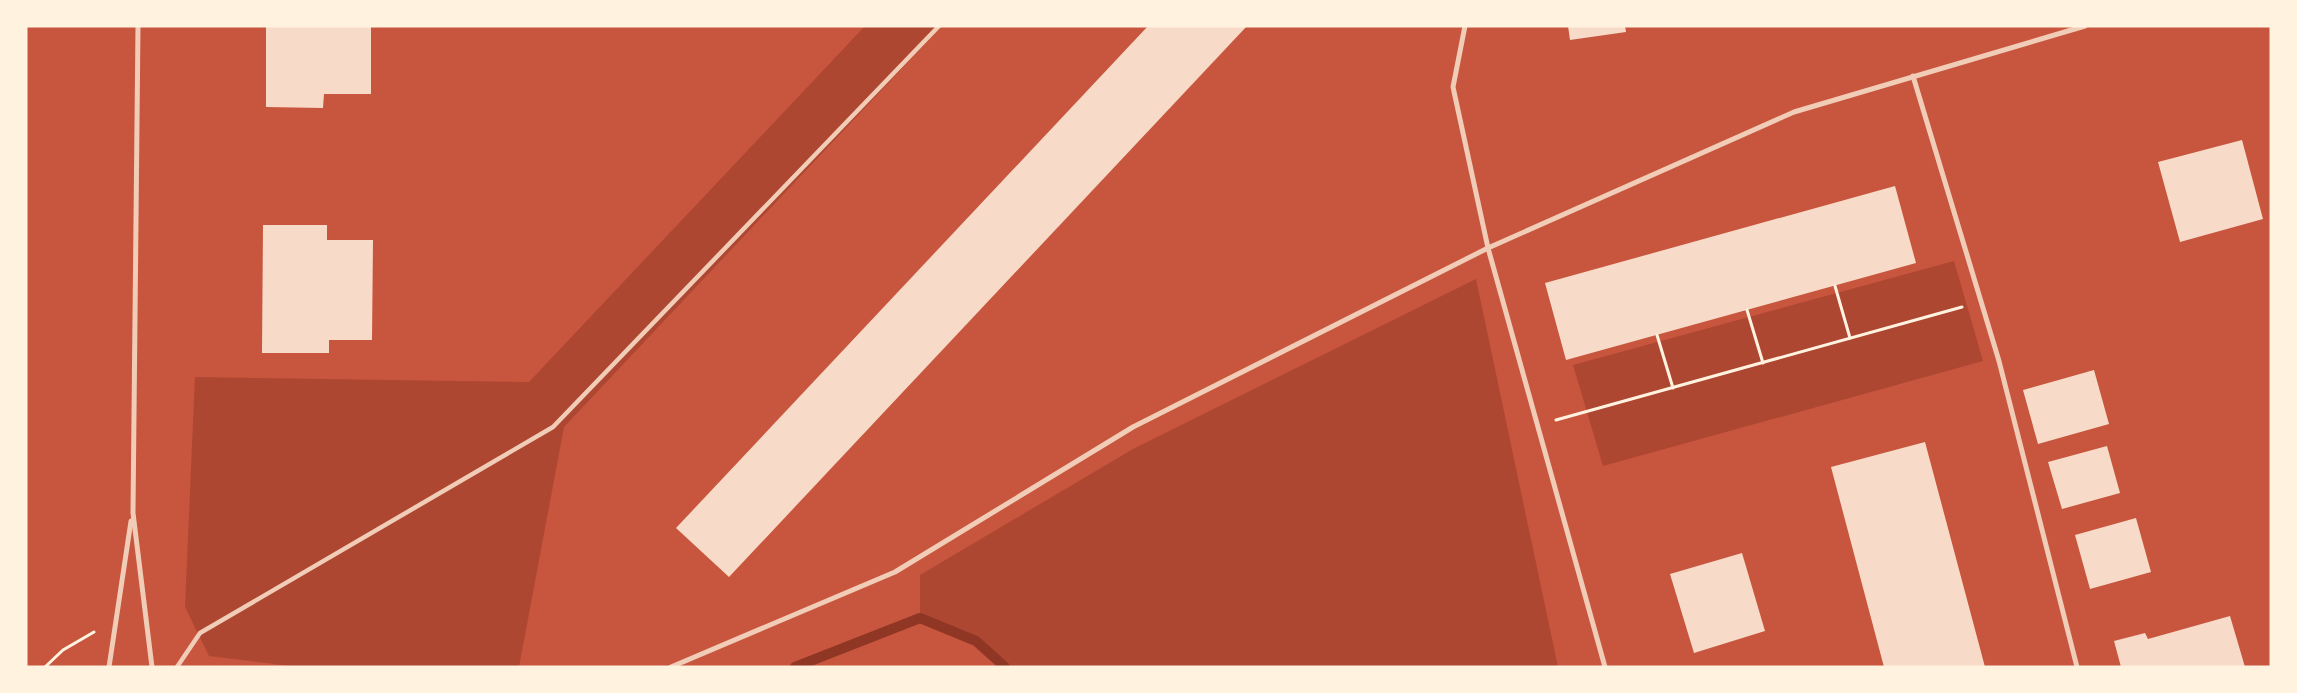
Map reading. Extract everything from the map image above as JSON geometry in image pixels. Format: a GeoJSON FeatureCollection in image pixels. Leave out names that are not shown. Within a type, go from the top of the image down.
{"type":"FeatureCollection","features":[{"type":"Feature","properties":{"kind":"street"},"geometry":{"type":"LineString","coordinates":[[138,26],[133,513],[152,667]]}},
{"type":"Feature","properties":{"kind":"street"},"geometry":{"type":"LineString","coordinates":[[177,667],[200,633],[553,427],[940,26]]}},
{"type":"Feature","properties":{"kind":"street"},"geometry":{"type":"LineString","coordinates":[[1465,26],[1453,87],[1488,248],[1539,425],[1605,667]]}},
{"type":"Feature","properties":{"kind":"street"},"geometry":{"type":"LineString","coordinates":[[671,667],[896,572],[1133,427],[1488,248],[1794,112],[2085,26]]}},
{"type":"Feature","properties":{"kind":"street"},"geometry":{"type":"LineString","coordinates":[[1913,76],[1999,361],[2077,667]]}},
{"type":"Feature","properties":{"kind":"street"},"geometry":{"type":"LineString","coordinates":[[109,667],[133,513]]}},
{"type":"Feature","properties":{"kind":"path"},"geometry":{"type":"LineString","coordinates":[[1835,286],[1850,338]]}},
{"type":"Feature","properties":{"kind":"path"},"geometry":{"type":"LineString","coordinates":[[1539,425],[1980,302]]}},
{"type":"Feature","properties":{"kind":"path"},"geometry":{"type":"LineString","coordinates":[[1747,310],[1763,363]]}},
{"type":"Feature","properties":{"kind":"path"},"geometry":{"type":"LineString","coordinates":[[1657,335],[1673,388]]}},
{"type":"Feature","properties":{"kind":"path"},"geometry":{"type":"LineString","coordinates":[[45,667],[63,650],[90,634],[116,624]]}},
{"type":"Feature","properties":{"kind":"shaded area"},"geometry":{"type":"Polygon","coordinates":[[[865,26],[942,26],[564,427],[519,667],[298,667],[209,656],[185,607],[195,377],[529,382],[865,26]]]}},
{"type":"Feature","properties":{"kind":"shaded area"},"geometry":{"type":"Polygon","coordinates":[[[1954,261],[1983,361],[1603,466],[1573,365],[1954,261]]]}},
{"type":"Feature","properties":{"kind":"shaded area"},"geometry":{"type":"Polygon","coordinates":[[[1476,279],[1558,667],[1005,667],[976,641],[920,618],[920,575],[1133,449],[1476,279]]]}},
{"type":"Feature","properties":{"kind":"building"},"geometry":{"type":"Polygon","coordinates":[[[266,26],[371,26],[371,94],[324,94],[323,108],[266,107],[266,26]]]}},
{"type":"Feature","properties":{"kind":"building"},"geometry":{"type":"Polygon","coordinates":[[[1148,26],[1247,26],[729,577],[676,528],[1148,26]]]}},
{"type":"Feature","properties":{"kind":"building"},"geometry":{"type":"Polygon","coordinates":[[[1568,26],[1625,26],[1626,32],[1570,40],[1568,26]]]}},
{"type":"Feature","properties":{"kind":"building"},"geometry":{"type":"Polygon","coordinates":[[[2242,140],[2263,219],[2180,242],[2158,162],[2242,140]]]}},
{"type":"Feature","properties":{"kind":"building"},"geometry":{"type":"Polygon","coordinates":[[[1895,186],[1916,263],[1566,360],[1545,283],[1895,186]]]}},
{"type":"Feature","properties":{"kind":"building"},"geometry":{"type":"Polygon","coordinates":[[[263,225],[327,225],[327,240],[373,240],[372,340],[329,340],[329,353],[262,353],[263,225]]]}},
{"type":"Feature","properties":{"kind":"building"},"geometry":{"type":"Polygon","coordinates":[[[2094,370],[2109,424],[2038,444],[2023,390],[2094,370]]]}},
{"type":"Feature","properties":{"kind":"building"},"geometry":{"type":"Polygon","coordinates":[[[1925,442],[1985,667],[1884,667],[1831,467],[1925,442]]]}},
{"type":"Feature","properties":{"kind":"building"},"geometry":{"type":"Polygon","coordinates":[[[2107,446],[2120,493],[2062,509],[2048,462],[2107,446]]]}},
{"type":"Feature","properties":{"kind":"building"},"geometry":{"type":"Polygon","coordinates":[[[2136,518],[2151,572],[2090,589],[2075,535],[2136,518]]]}},
{"type":"Feature","properties":{"kind":"building"},"geometry":{"type":"Polygon","coordinates":[[[1742,553],[1765,631],[1694,653],[1670,574],[1742,553]]]}},
{"type":"Feature","properties":{"kind":"building"},"geometry":{"type":"Polygon","coordinates":[[[2230,616],[2245,667],[2121,667],[2114,641],[2145,633],[2148,639],[2230,616]]]}},
{"type":"Feature","properties":{"kind":"waterway"},"geometry":{"type":"LineString","coordinates":[[795,667],[920,618],[976,641],[1005,667]]}}]}
